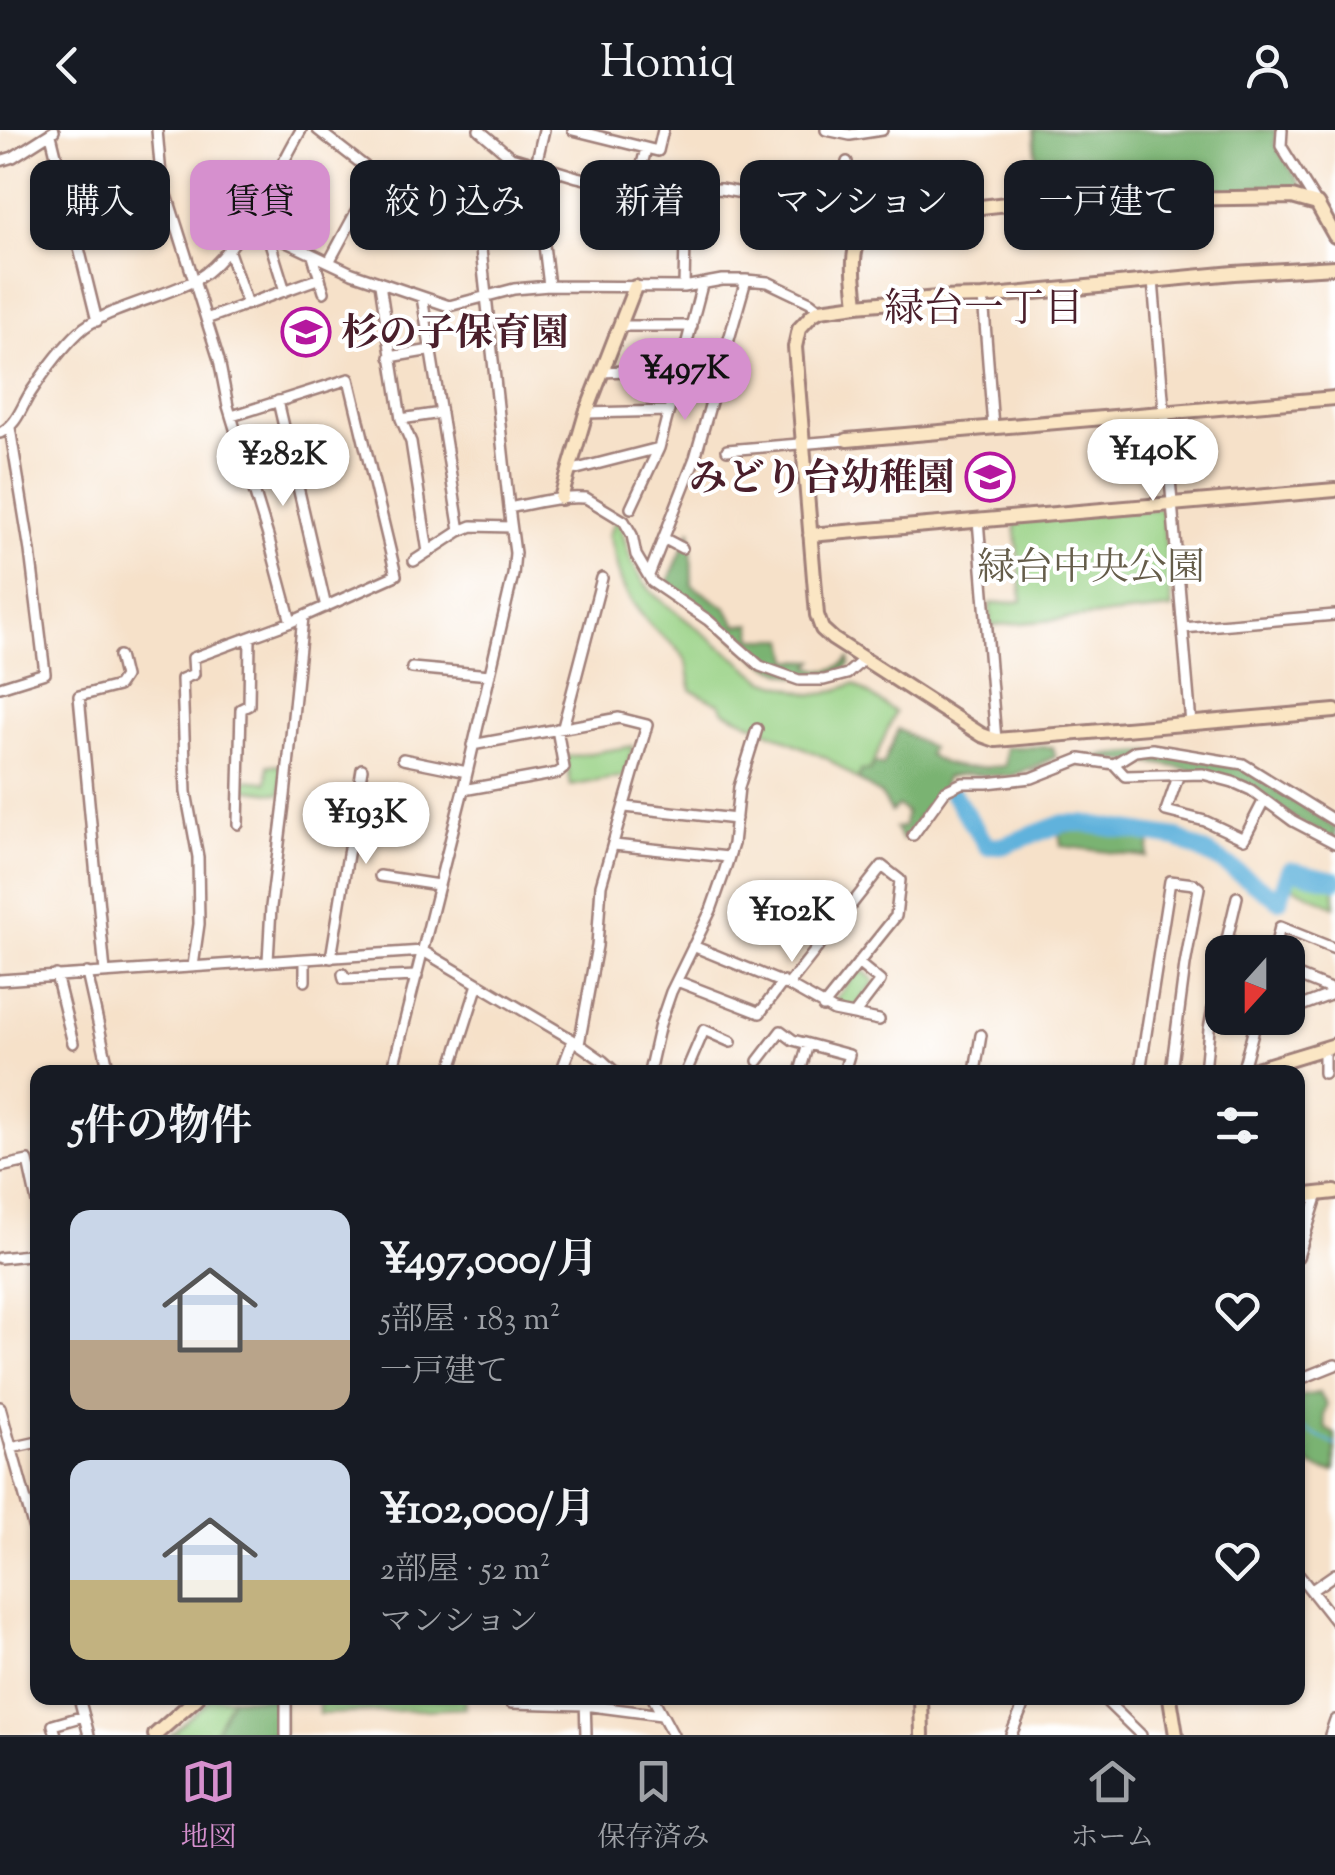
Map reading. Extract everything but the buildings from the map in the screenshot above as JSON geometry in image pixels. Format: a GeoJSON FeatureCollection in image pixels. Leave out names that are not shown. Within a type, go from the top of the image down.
{"type":"FeatureCollection","features":[{"type":"Feature","properties":{"kind":"street"},"geometry":{"type":"LineString","coordinates":[[157,130],[160,176],[220,360],[232,416],[291,622]]}},
{"type":"Feature","properties":{"kind":"street"},"geometry":{"type":"LineString","coordinates":[[283,160],[301,130]]}},
{"type":"Feature","properties":{"kind":"street"},"geometry":{"type":"LineString","coordinates":[[318,130],[376,175],[329,262]]}},
{"type":"Feature","properties":{"kind":"street"},"geometry":{"type":"LineString","coordinates":[[479,130],[511,156],[523,160]]}},
{"type":"Feature","properties":{"kind":"street"},"geometry":{"type":"LineString","coordinates":[[536,160],[544,130]]}},
{"type":"Feature","properties":{"kind":"street"},"geometry":{"type":"LineString","coordinates":[[573,130],[658,152],[662,130]]}},
{"type":"Feature","properties":{"kind":"street"},"geometry":{"type":"LineString","coordinates":[[829,131],[850,135],[882,130]]}},
{"type":"Feature","properties":{"kind":"street"},"geometry":{"type":"LineString","coordinates":[[1282,130],[1281,146],[1335,236]]}},
{"type":"Feature","properties":{"kind":"street"},"geometry":{"type":"LineString","coordinates":[[0,161],[53,132],[97,321]]}},
{"type":"Feature","properties":{"kind":"street"},"geometry":{"type":"LineString","coordinates":[[643,160],[646,149]]}},
{"type":"Feature","properties":{"kind":"street"},"geometry":{"type":"LineString","coordinates":[[984,207],[1032,201],[1292,196],[1317,204]]}},
{"type":"Feature","properties":{"kind":"street"},"geometry":{"type":"LineString","coordinates":[[0,687],[45,673],[30,552],[5,431],[56,358],[83,328],[195,280],[226,250]]}},
{"type":"Feature","properties":{"kind":"street"},"geometry":{"type":"LineString","coordinates":[[229,250],[247,304]]}},
{"type":"Feature","properties":{"kind":"street"},"geometry":{"type":"LineString","coordinates":[[272,250],[285,291]]}},
{"type":"Feature","properties":{"kind":"street"},"geometry":{"type":"LineString","coordinates":[[300,250],[380,284],[448,306],[514,289],[684,288],[722,280],[746,280],[768,282],[820,310]]}},
{"type":"Feature","properties":{"kind":"street"},"geometry":{"type":"LineString","coordinates":[[394,1065],[514,569],[480,250]]}},
{"type":"Feature","properties":{"kind":"street"},"geometry":{"type":"LineString","coordinates":[[545,250],[549,286]]}},
{"type":"Feature","properties":{"kind":"street"},"geometry":{"type":"LineString","coordinates":[[684,288],[685,250]]}},
{"type":"Feature","properties":{"kind":"street"},"geometry":{"type":"LineString","coordinates":[[856,250],[857,305]]}},
{"type":"Feature","properties":{"kind":"street"},"geometry":{"type":"LineString","coordinates":[[314,256],[324,292]]}},
{"type":"Feature","properties":{"kind":"street"},"geometry":{"type":"LineString","coordinates":[[1335,267],[857,305],[820,310],[804,322],[796,337],[819,624],[863,660],[996,740],[1335,711]]}},
{"type":"Feature","properties":{"kind":"street"},"geometry":{"type":"LineString","coordinates":[[206,319],[320,278]]}},
{"type":"Feature","properties":{"kind":"street"},"geometry":{"type":"LineString","coordinates":[[649,576],[695,458],[746,280]]}},
{"type":"Feature","properties":{"kind":"street"},"geometry":{"type":"LineString","coordinates":[[1153,280],[1191,724]]}},
{"type":"Feature","properties":{"kind":"street"},"geometry":{"type":"LineString","coordinates":[[380,284],[401,420],[411,442],[428,552]]}},
{"type":"Feature","properties":{"kind":"street"},"geometry":{"type":"LineString","coordinates":[[631,508],[659,448],[702,285]]}},
{"type":"Feature","properties":{"kind":"street"},"geometry":{"type":"LineString","coordinates":[[560,498],[586,414],[635,287]]}},
{"type":"Feature","properties":{"kind":"street"},"geometry":{"type":"LineString","coordinates":[[983,296],[992,428]]}},
{"type":"Feature","properties":{"kind":"street"},"geometry":{"type":"LineString","coordinates":[[422,298],[460,530]]}},
{"type":"Feature","properties":{"kind":"street"},"geometry":{"type":"LineString","coordinates":[[620,326],[692,326]]}},
{"type":"Feature","properties":{"kind":"street"},"geometry":{"type":"LineString","coordinates":[[390,357],[431,350]]}},
{"type":"Feature","properties":{"kind":"street"},"geometry":{"type":"LineString","coordinates":[[601,372],[680,368]]}},
{"type":"Feature","properties":{"kind":"street"},"geometry":{"type":"LineString","coordinates":[[194,966],[199,924],[198,857],[186,792],[182,678],[194,674],[193,658],[326,608],[396,575],[349,379],[232,416]]}},
{"type":"Feature","properties":{"kind":"street"},"geometry":{"type":"LineString","coordinates":[[727,450],[1335,398]]}},
{"type":"Feature","properties":{"kind":"street"},"geometry":{"type":"LineString","coordinates":[[278,401],[326,608]]}},
{"type":"Feature","properties":{"kind":"street"},"geometry":{"type":"LineString","coordinates":[[586,414],[669,411]]}},
{"type":"Feature","properties":{"kind":"street"},"geometry":{"type":"LineString","coordinates":[[401,420],[441,413]]}},
{"type":"Feature","properties":{"kind":"street"},"geometry":{"type":"LineString","coordinates":[[569,472],[659,448]]}},
{"type":"Feature","properties":{"kind":"street"},"geometry":{"type":"LineString","coordinates":[[810,535],[1335,490]]}},
{"type":"Feature","properties":{"kind":"street"},"geometry":{"type":"LineString","coordinates":[[510,508],[560,498],[586,498],[624,521],[632,535],[636,556],[652,582],[708,620],[760,666],[807,681],[846,674],[863,660]]}},
{"type":"Feature","properties":{"kind":"street"},"geometry":{"type":"LineString","coordinates":[[978,520],[996,740]]}},
{"type":"Feature","properties":{"kind":"street"},"geometry":{"type":"LineString","coordinates":[[414,561],[460,530],[472,526],[511,527]]}},
{"type":"Feature","properties":{"kind":"street"},"geometry":{"type":"LineString","coordinates":[[665,539],[682,548]]}},
{"type":"Feature","properties":{"kind":"street"},"geometry":{"type":"LineString","coordinates":[[463,790],[558,773],[564,768],[560,728],[602,578]]}},
{"type":"Feature","properties":{"kind":"street"},"geometry":{"type":"LineString","coordinates":[[1182,628],[1335,615]]}},
{"type":"Feature","properties":{"kind":"street"},"geometry":{"type":"LineString","coordinates":[[268,962],[270,906],[303,617]]}},
{"type":"Feature","properties":{"kind":"street"},"geometry":{"type":"LineString","coordinates":[[238,824],[241,709],[248,705],[250,638]]}},
{"type":"Feature","properties":{"kind":"street"},"geometry":{"type":"LineString","coordinates":[[104,972],[80,696],[118,686],[124,678],[118,656]]}},
{"type":"Feature","properties":{"kind":"street"},"geometry":{"type":"LineString","coordinates":[[412,668],[490,674]]}},
{"type":"Feature","properties":{"kind":"street"},"geometry":{"type":"LineString","coordinates":[[472,745],[619,718],[647,725],[601,885],[597,946],[576,1042],[564,1065]]}},
{"type":"Feature","properties":{"kind":"street"},"geometry":{"type":"LineString","coordinates":[[651,1065],[660,1024],[710,910],[728,857],[740,787],[757,730]]}},
{"type":"Feature","properties":{"kind":"street"},"geometry":{"type":"LineString","coordinates":[[1114,764],[1135,751],[1152,749],[1243,764],[1335,821]]}},
{"type":"Feature","properties":{"kind":"street"},"geometry":{"type":"LineString","coordinates":[[403,759],[467,772]]}},
{"type":"Feature","properties":{"kind":"street"},"geometry":{"type":"LineString","coordinates":[[913,834],[945,791],[962,783],[1032,778],[1080,759],[1114,764],[1126,776],[1203,774],[1232,782],[1251,790],[1292,822],[1335,844]]}},
{"type":"Feature","properties":{"kind":"street"},"geometry":{"type":"LineString","coordinates":[[332,958],[362,769]]}},
{"type":"Feature","properties":{"kind":"street"},"geometry":{"type":"LineString","coordinates":[[1179,774],[1166,811],[1205,821],[1244,839],[1264,800]]}},
{"type":"Feature","properties":{"kind":"street"},"geometry":{"type":"LineString","coordinates":[[625,807],[736,819]]}},
{"type":"Feature","properties":{"kind":"street"},"geometry":{"type":"LineString","coordinates":[[614,846],[728,857]]}},
{"type":"Feature","properties":{"kind":"street"},"geometry":{"type":"LineString","coordinates":[[677,981],[760,1013],[882,866],[900,880],[896,916],[823,1006]]}},
{"type":"Feature","properties":{"kind":"street"},"geometry":{"type":"LineString","coordinates":[[380,876],[438,885]]}},
{"type":"Feature","properties":{"kind":"street"},"geometry":{"type":"LineString","coordinates":[[1141,1065],[1170,881],[1199,888],[1172,1065]]}},
{"type":"Feature","properties":{"kind":"street"},"geometry":{"type":"LineString","coordinates":[[1228,935],[1237,897]]}},
{"type":"Feature","properties":{"kind":"street"},"geometry":{"type":"LineString","coordinates":[[1278,935],[1280,927],[1300,935]]}},
{"type":"Feature","properties":{"kind":"street"},"geometry":{"type":"LineString","coordinates":[[1305,937],[1335,949]]}},
{"type":"Feature","properties":{"kind":"street"},"geometry":{"type":"LineString","coordinates":[[693,946],[786,984],[823,1006],[879,1020]]}},
{"type":"Feature","properties":{"kind":"street"},"geometry":{"type":"LineString","coordinates":[[0,980],[423,951],[608,1065]]}},
{"type":"Feature","properties":{"kind":"street"},"geometry":{"type":"LineString","coordinates":[[305,981],[306,960]]}},
{"type":"Feature","properties":{"kind":"street"},"geometry":{"type":"LineString","coordinates":[[854,1015],[880,980],[858,963]]}},
{"type":"Feature","properties":{"kind":"street"},"geometry":{"type":"LineString","coordinates":[[87,973],[107,1065]]}},
{"type":"Feature","properties":{"kind":"street"},"geometry":{"type":"LineString","coordinates":[[343,974],[344,979],[417,976]]}},
{"type":"Feature","properties":{"kind":"street"},"geometry":{"type":"LineString","coordinates":[[56,975],[73,1043]]}},
{"type":"Feature","properties":{"kind":"street"},"geometry":{"type":"LineString","coordinates":[[1305,979],[1335,992]]}},
{"type":"Feature","properties":{"kind":"street"},"geometry":{"type":"LineString","coordinates":[[452,1065],[478,984]]}},
{"type":"Feature","properties":{"kind":"street"},"geometry":{"type":"LineString","coordinates":[[1305,1005],[1335,992]]}},
{"type":"Feature","properties":{"kind":"street"},"geometry":{"type":"LineString","coordinates":[[689,1065],[704,1030],[732,1042]]}},
{"type":"Feature","properties":{"kind":"street"},"geometry":{"type":"LineString","coordinates":[[758,1061],[781,1031],[794,1040],[849,1055],[846,1065]]}},
{"type":"Feature","properties":{"kind":"street"},"geometry":{"type":"LineString","coordinates":[[976,1065],[981,1035]]}},
{"type":"Feature","properties":{"kind":"street"},"geometry":{"type":"LineString","coordinates":[[1206,1065],[1209,1035]]}},
{"type":"Feature","properties":{"kind":"street"},"geometry":{"type":"LineString","coordinates":[[1246,1065],[1253,1035]]}},
{"type":"Feature","properties":{"kind":"street"},"geometry":{"type":"LineString","coordinates":[[802,1065],[808,1044]]}},
{"type":"Feature","properties":{"kind":"street"},"geometry":{"type":"LineString","coordinates":[[1290,1065],[1330,1047]]}},
{"type":"Feature","properties":{"kind":"street"},"geometry":{"type":"LineString","coordinates":[[1324,1074],[1330,1047]]}},
{"type":"Feature","properties":{"kind":"street"},"geometry":{"type":"LineString","coordinates":[[0,1167],[28,1161],[30,1170]]}},
{"type":"Feature","properties":{"kind":"street"},"geometry":{"type":"LineString","coordinates":[[1305,1195],[1335,1192]]}},
{"type":"Feature","properties":{"kind":"street"},"geometry":{"type":"LineString","coordinates":[[1305,1235],[1318,1194]]}},
{"type":"Feature","properties":{"kind":"street"},"geometry":{"type":"LineString","coordinates":[[0,1258],[30,1255]]}},
{"type":"Feature","properties":{"kind":"street"},"geometry":{"type":"LineString","coordinates":[[1305,1378],[1335,1364]]}},
{"type":"Feature","properties":{"kind":"street"},"geometry":{"type":"LineString","coordinates":[[0,1407],[30,1516]]}},
{"type":"Feature","properties":{"kind":"street"},"geometry":{"type":"LineString","coordinates":[[11,1448],[30,1444]]}},
{"type":"Feature","properties":{"kind":"street"},"geometry":{"type":"LineString","coordinates":[[1312,1590],[1335,1574]]}},
{"type":"Feature","properties":{"kind":"street"},"geometry":{"type":"LineString","coordinates":[[1305,1582],[1335,1621]]}},
{"type":"Feature","properties":{"kind":"street"},"geometry":{"type":"LineString","coordinates":[[81,1705],[90,1735]]}},
{"type":"Feature","properties":{"kind":"street"},"geometry":{"type":"LineString","coordinates":[[155,1735],[189,1705]]}},
{"type":"Feature","properties":{"kind":"street"},"geometry":{"type":"LineString","coordinates":[[286,1705],[286,1735]]}},
{"type":"Feature","properties":{"kind":"street"},"geometry":{"type":"LineString","coordinates":[[585,1705],[586,1735]]}},
{"type":"Feature","properties":{"kind":"street"},"geometry":{"type":"LineString","coordinates":[[607,1705],[661,1715]]}},
{"type":"Feature","properties":{"kind":"street"},"geometry":{"type":"LineString","coordinates":[[656,1705],[673,1735]]}},
{"type":"Feature","properties":{"kind":"street"},"geometry":{"type":"LineString","coordinates":[[920,1705],[922,1735]]}},
{"type":"Feature","properties":{"kind":"street"},"geometry":{"type":"LineString","coordinates":[[1011,1735],[1023,1705]]}},
{"type":"Feature","properties":{"kind":"street"},"geometry":{"type":"LineString","coordinates":[[1110,1705],[1141,1735]]}},
{"type":"Feature","properties":{"kind":"street"},"geometry":{"type":"LineString","coordinates":[[1171,1705],[1176,1735]]}},
{"type":"Feature","properties":{"kind":"street"},"geometry":{"type":"LineString","coordinates":[[56,1735],[53,1725],[84,1716]]}},
{"type":"Feature","properties":{"kind":"street"},"geometry":{"type":"LineString","coordinates":[[1330,1735],[1335,1720]]}},
{"type":"Feature","properties":{"kind":"green space"},"geometry":{"type":"Polygon","coordinates":[[[1034,130],[1276,130],[1275,144],[1304,189],[1297,193],[1214,194],[1214,160],[1036,157],[1034,130]]]}},
{"type":"Feature","properties":{"kind":"green space","name":"緑台中央公園"},"geometry":{"type":"Polygon","coordinates":[[[1162,508],[1172,609],[990,626],[990,604],[1022,601],[1015,522],[1162,508]]]}},
{"type":"Feature","properties":{"kind":"green space"},"geometry":{"type":"Polygon","coordinates":[[[616,519],[633,563],[649,589],[764,680],[813,695],[854,684],[895,712],[870,771],[862,771],[858,780],[828,759],[724,711],[720,704],[691,690],[682,654],[651,626],[623,587],[608,535],[616,519]]]}},
{"type":"Feature","properties":{"kind":"green space"},"geometry":{"type":"Polygon","coordinates":[[[691,529],[692,585],[726,608],[737,625],[752,624],[753,639],[786,639],[790,660],[815,661],[810,666],[821,670],[835,668],[849,659],[850,664],[829,677],[817,679],[780,671],[752,655],[712,617],[666,587],[691,529]]]}},
{"type":"Feature","properties":{"kind":"green space"},"geometry":{"type":"Polygon","coordinates":[[[898,729],[931,748],[928,754],[936,760],[955,766],[1005,766],[1006,747],[1052,747],[1055,757],[1012,776],[946,777],[942,789],[902,840],[895,828],[904,827],[906,812],[898,806],[891,812],[881,795],[858,780],[861,771],[870,771],[875,763],[883,766],[898,729]]]}},
{"type":"Feature","properties":{"kind":"green space"},"geometry":{"type":"Polygon","coordinates":[[[633,746],[625,776],[571,786],[566,757],[633,746]]]}},
{"type":"Feature","properties":{"kind":"green space"},"geometry":{"type":"Polygon","coordinates":[[[1151,752],[1243,768],[1335,828],[1335,840],[1294,819],[1253,787],[1203,772],[1113,760],[1030,772],[1090,757],[1151,752]]]}},
{"type":"Feature","properties":{"kind":"green space"},"geometry":{"type":"Polygon","coordinates":[[[268,765],[283,766],[281,794],[242,789],[243,780],[267,782],[268,765]]]}},
{"type":"Feature","properties":{"kind":"green space"},"geometry":{"type":"Polygon","coordinates":[[[1082,830],[1151,839],[1147,857],[1061,846],[1059,832],[1082,830]]]}},
{"type":"Feature","properties":{"kind":"green space"},"geometry":{"type":"Polygon","coordinates":[[[1290,873],[1335,883],[1335,907],[1288,884],[1290,873]]]}},
{"type":"Feature","properties":{"kind":"green space"},"geometry":{"type":"Polygon","coordinates":[[[858,971],[874,983],[853,1010],[832,1009],[831,1005],[858,971]]]}},
{"type":"Feature","properties":{"kind":"green space"},"geometry":{"type":"Polygon","coordinates":[[[1319,1393],[1327,1405],[1326,1429],[1335,1434],[1335,1471],[1320,1469],[1305,1458],[1305,1396],[1319,1393]]]}},
{"type":"Feature","properties":{"kind":"green space"},"geometry":{"type":"Polygon","coordinates":[[[203,1705],[228,1705],[213,1735],[170,1735],[203,1705]]]}},
{"type":"Feature","properties":{"kind":"green space"},"geometry":{"type":"Polygon","coordinates":[[[228,1705],[283,1705],[283,1735],[213,1735],[228,1705]]]}},
{"type":"Feature","properties":{"kind":"green space"},"geometry":{"type":"Polygon","coordinates":[[[319,1705],[465,1708],[319,1714],[319,1705]]]}},
{"type":"Feature","properties":{"kind":"waterway"},"geometry":{"type":"LineString","coordinates":[[952,793],[987,846],[1002,846],[1064,823],[1082,823],[1177,838],[1221,861],[1279,900],[1290,870],[1335,880]]}},
{"type":"Feature","properties":{"kind":"waterway"},"geometry":{"type":"LineString","coordinates":[[1305,1430],[1335,1445]]}},
{"type":"Feature","properties":{"kind":"place","name":"杉の子保育園"},"geometry":{"type":"Point","coordinates":[306,332]}},
{"type":"Feature","properties":{"kind":"place","name":"みどり台幼稚園"},"geometry":{"type":"Point","coordinates":[990,477]}},
{"type":"Feature","properties":{"kind":"district","name":"緑台一丁目"},"geometry":{"type":"Point","coordinates":[984,307]}}]}
